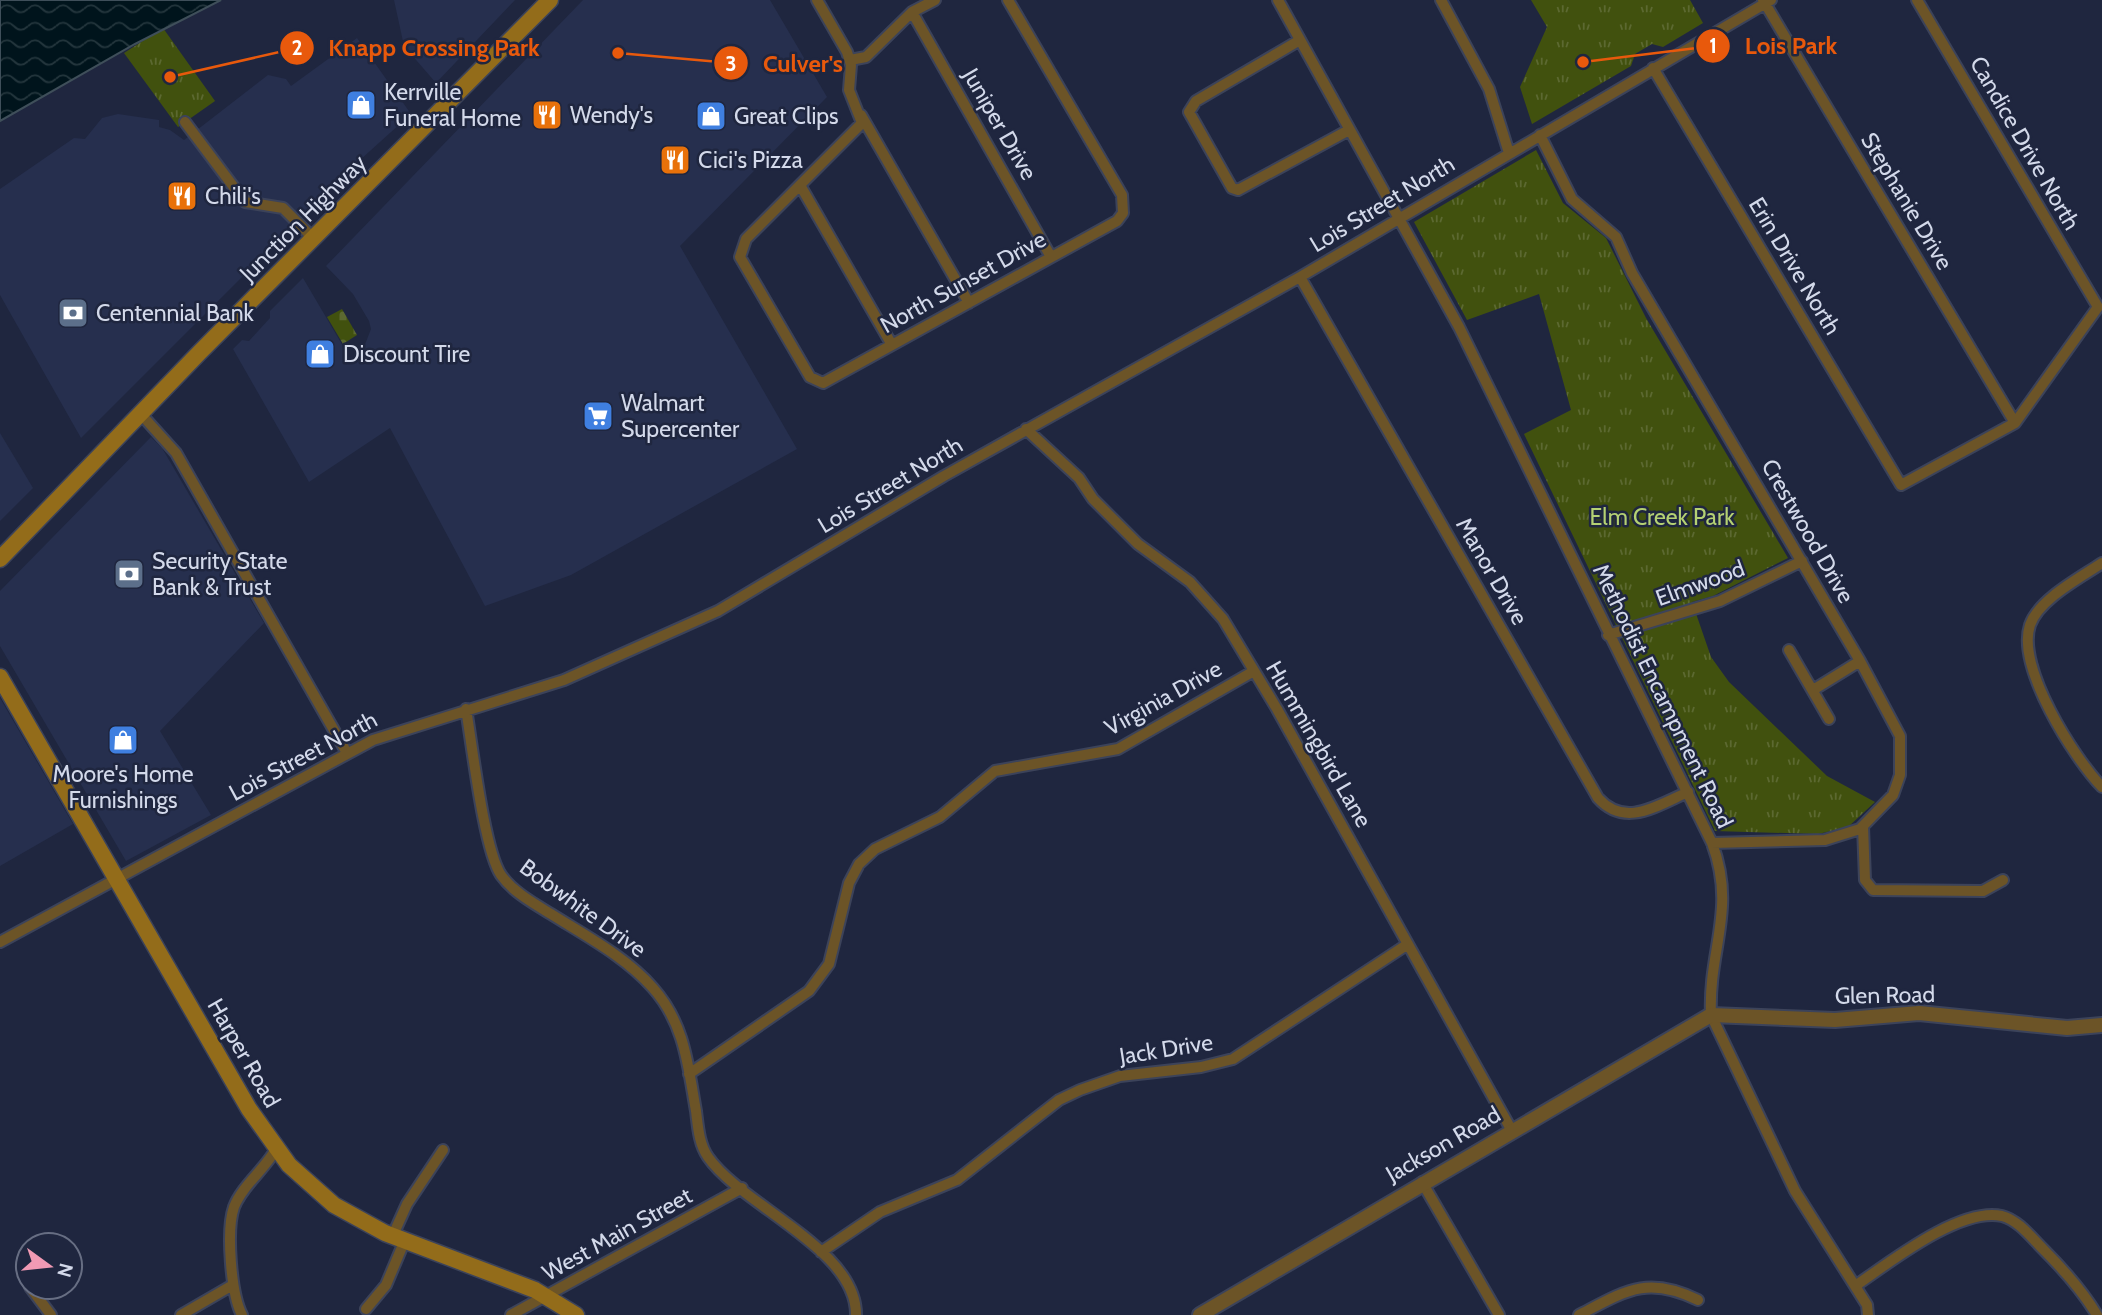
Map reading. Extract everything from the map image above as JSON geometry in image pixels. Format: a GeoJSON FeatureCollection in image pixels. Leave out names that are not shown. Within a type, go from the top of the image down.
{"type":"FeatureCollection","features":[{"type":"Feature","properties":{"kind":"main road","name":"Junction Highway"},"geometry":{"type":"LineString","coordinates":[[0,559],[139,413],[550,0]]}},
{"type":"Feature","properties":{"kind":"main road","name":"Harper Road"},"geometry":{"type":"LineString","coordinates":[[0,677],[249,1109],[276,1149],[317,1193],[368,1225],[547,1296],[576,1315]]}},
{"type":"Feature","properties":{"kind":"street"},"geometry":{"type":"LineString","coordinates":[[817,0],[850,60],[849,90],[859,113],[970,303]]}},
{"type":"Feature","properties":{"kind":"street"},"geometry":{"type":"LineString","coordinates":[[850,60],[866,57],[912,12],[935,0]]}},
{"type":"Feature","properties":{"kind":"street","name":"North Sunset Drive"},"geometry":{"type":"LineString","coordinates":[[800,185],[747,239],[740,257],[810,377],[823,383],[1121,217],[1125,204],[1122,195],[1008,0]]}},
{"type":"Feature","properties":{"kind":"street","name":"Methodist Encampment Road"},"geometry":{"type":"LineString","coordinates":[[1278,0],[1349,130],[1400,216],[1527,463],[1608,635],[1712,843],[1720,867],[1724,894],[1710,987],[1711,1015],[1795,1191],[1867,1305],[1868,1315]]}},
{"type":"Feature","properties":{"kind":"street"},"geometry":{"type":"LineString","coordinates":[[1441,0],[1489,89],[1509,153]]}},
{"type":"Feature","properties":{"kind":"street","name":"Candice Drive North"},"geometry":{"type":"LineString","coordinates":[[1917,0],[2098,307],[2015,423]]}},
{"type":"Feature","properties":{"kind":"street","name":"Lois Street North"},"geometry":{"type":"LineString","coordinates":[[0,942],[385,734],[564,680],[718,611],[1026,429],[1300,277],[1766,1]]}},
{"type":"Feature","properties":{"kind":"street","name":"Stephanie Drive"},"geometry":{"type":"LineString","coordinates":[[1766,1],[2015,423]]}},
{"type":"Feature","properties":{"kind":"street","name":"Juniper Drive"},"geometry":{"type":"LineString","coordinates":[[912,12],[1051,257]]}},
{"type":"Feature","properties":{"kind":"street"},"geometry":{"type":"LineString","coordinates":[[1300,40],[1196,101],[1189,112],[1232,188],[1238,190],[1349,130]]}},
{"type":"Feature","properties":{"kind":"street","name":"Erin Drive North"},"geometry":{"type":"LineString","coordinates":[[1653,68],[1900,485],[2015,423]]}},
{"type":"Feature","properties":{"kind":"street"},"geometry":{"type":"LineString","coordinates":[[859,113],[862,123],[800,185],[892,345]]}},
{"type":"Feature","properties":{"kind":"street"},"geometry":{"type":"LineString","coordinates":[[185,122],[245,202],[283,208],[314,239]]}},
{"type":"Feature","properties":{"kind":"street","name":"Crestwood Drive"},"geometry":{"type":"LineString","coordinates":[[1540,135],[1572,199],[1616,237],[1632,273],[1802,561],[1900,736],[1901,757],[1893,795],[1863,826],[1852,833],[1825,840],[1712,843]]}},
{"type":"Feature","properties":{"kind":"street","name":"Manor Drive"},"geometry":{"type":"LineString","coordinates":[[1300,277],[1598,797],[1622,815],[1638,814],[1688,792]]}},
{"type":"Feature","properties":{"kind":"street"},"geometry":{"type":"LineString","coordinates":[[139,413],[176,453],[347,753]]}},
{"type":"Feature","properties":{"kind":"street","name":"Hummingbird Lane"},"geometry":{"type":"LineString","coordinates":[[1026,429],[1079,478],[1093,499],[1138,544],[1190,582],[1208,600],[1254,671],[1512,1131]]}},
{"type":"Feature","properties":{"kind":"street","name":"Elmwood"},"geometry":{"type":"LineString","coordinates":[[1608,635],[1720,601],[1802,561]]}},
{"type":"Feature","properties":{"kind":"street"},"geometry":{"type":"LineString","coordinates":[[2102,563],[2051,597],[2030,625],[2028,649],[2031,671],[2065,737],[2102,788]]}},
{"type":"Feature","properties":{"kind":"street"},"geometry":{"type":"LineString","coordinates":[[1789,650],[1829,719]]}},
{"type":"Feature","properties":{"kind":"street"},"geometry":{"type":"LineString","coordinates":[[1813,690],[1860,662]]}},
{"type":"Feature","properties":{"kind":"street","name":"Virginia Drive"},"geometry":{"type":"LineString","coordinates":[[690,1074],[809,991],[829,964],[849,883],[859,864],[875,849],[940,817],[995,771],[1118,749],[1254,671]]}},
{"type":"Feature","properties":{"kind":"street","name":"Bobwhite Drive"},"geometry":{"type":"LineString","coordinates":[[466,709],[488,835],[500,873],[520,894],[603,947],[653,988],[680,1030],[702,1145],[723,1173],[821,1252],[852,1289],[856,1300],[856,1315]]}},
{"type":"Feature","properties":{"kind":"street"},"geometry":{"type":"LineString","coordinates":[[1863,826],[1865,880],[1873,890],[1983,891],[2003,880]]}},
{"type":"Feature","properties":{"kind":"street","name":"Jack Drive"},"geometry":{"type":"LineString","coordinates":[[821,1252],[880,1212],[957,1180],[1059,1100],[1120,1076],[1201,1067],[1233,1059],[1408,944]]}},
{"type":"Feature","properties":{"kind":"street","name":"Glen Road"},"geometry":{"type":"LineString","coordinates":[[1711,1015],[1835,1020],[1919,1013],[2067,1028],[2102,1025]]}},
{"type":"Feature","properties":{"kind":"street","name":"Jackson Road"},"geometry":{"type":"LineString","coordinates":[[1200,1315],[1422,1182],[1711,1015]]}},
{"type":"Feature","properties":{"kind":"street"},"geometry":{"type":"LineString","coordinates":[[242,1315],[231,1286],[234,1207],[276,1149]]}},
{"type":"Feature","properties":{"kind":"street"},"geometry":{"type":"LineString","coordinates":[[366,1309],[386,1285],[407,1204],[443,1150]]}},
{"type":"Feature","properties":{"kind":"street"},"geometry":{"type":"LineString","coordinates":[[1422,1182],[1499,1315]]}},
{"type":"Feature","properties":{"kind":"street","name":"West Main Street"},"geometry":{"type":"LineString","coordinates":[[511,1315],[742,1188]]}},
{"type":"Feature","properties":{"kind":"street"},"geometry":{"type":"LineString","coordinates":[[1855,1286],[1922,1239],[1984,1216],[2003,1216],[2019,1225],[2070,1277],[2097,1315]]}},
{"type":"Feature","properties":{"kind":"street"},"geometry":{"type":"LineString","coordinates":[[181,1315],[231,1286]]}},
{"type":"Feature","properties":{"kind":"street"},"geometry":{"type":"LineString","coordinates":[[1579,1315],[1631,1288],[1676,1289],[1698,1300]]}},
{"type":"Feature","properties":{"kind":"street"},"geometry":{"type":"LineString","coordinates":[[40,1301],[51,1315]]}},
{"type":"Feature","properties":{"kind":"shaded area"},"geometry":{"type":"Polygon","coordinates":[[[394,0],[515,0],[436,83],[404,46],[394,0]]]}},
{"type":"Feature","properties":{"kind":"shaded area"},"geometry":{"type":"Polygon","coordinates":[[[583,0],[770,0],[827,97],[680,246],[797,449],[571,575],[485,606],[390,428],[309,482],[233,349],[242,340],[249,341],[270,318],[270,311],[303,278],[350,358],[362,352],[371,329],[369,321],[353,294],[326,266],[583,0]]]}},
{"type":"Feature","properties":{"kind":"shaded area"},"geometry":{"type":"Polygon","coordinates":[[[357,38],[411,114],[350,169],[81,438],[0,295],[0,189],[74,138],[85,139],[102,118],[118,114],[159,120],[159,127],[170,130],[184,140],[268,75],[286,79],[291,86],[357,38]]]}},
{"type":"Feature","properties":{"kind":"shaded area"},"geometry":{"type":"Polygon","coordinates":[[[0,433],[33,488],[0,521],[0,433]]]}},
{"type":"Feature","properties":{"kind":"shaded area"},"geometry":{"type":"Polygon","coordinates":[[[151,437],[162,448],[264,623],[160,731],[211,815],[126,861],[0,646],[0,591],[151,437]]]}},
{"type":"Feature","properties":{"kind":"shaded area"},"geometry":{"type":"Polygon","coordinates":[[[0,698],[73,824],[0,866],[0,698]]]}},
{"type":"Feature","properties":{"kind":"green space"},"geometry":{"type":"Polygon","coordinates":[[[1531,0],[1690,0],[1703,23],[1663,47],[1652,44],[1635,54],[1631,66],[1532,124],[1520,87],[1547,27],[1531,0]]]}},
{"type":"Feature","properties":{"kind":"green space"},"geometry":{"type":"Polygon","coordinates":[[[163,28],[215,101],[178,127],[124,53],[163,28]]]}},
{"type":"Feature","properties":{"kind":"green space","name":"Elm Creek Park"},"geometry":{"type":"Polygon","coordinates":[[[1536,150],[1563,203],[1606,238],[1646,318],[1788,558],[1713,596],[1692,602],[1711,657],[1729,682],[1827,776],[1875,802],[1848,827],[1818,834],[1715,831],[1524,434],[1571,410],[1539,294],[1467,320],[1414,222],[1536,150]]]}},
{"type":"Feature","properties":{"kind":"green space"},"geometry":{"type":"Polygon","coordinates":[[[342,309],[357,335],[343,344],[327,317],[342,309]]]}},
{"type":"Feature","properties":{"kind":"water"},"geometry":{"type":"Polygon","coordinates":[[[0,0],[221,0],[135,44],[0,121],[0,0]]]}},
{"type":"Feature","properties":{"kind":"place","name":"Culver's"},"geometry":{"type":"Point","coordinates":[618,53]}},
{"type":"Feature","properties":{"kind":"place","name":"Lois Park"},"geometry":{"type":"Point","coordinates":[1583,62]}},
{"type":"Feature","properties":{"kind":"place","name":"Knapp Crossing Park"},"geometry":{"type":"Point","coordinates":[170,77]}},
{"type":"Feature","properties":{"kind":"place","name":"Kerrville Funeral Home"},"geometry":{"type":"Point","coordinates":[361,105]}},
{"type":"Feature","properties":{"kind":"place","name":"Wendy's"},"geometry":{"type":"Point","coordinates":[547,115]}},
{"type":"Feature","properties":{"kind":"place","name":"Great Clips"},"geometry":{"type":"Point","coordinates":[711,116]}},
{"type":"Feature","properties":{"kind":"place","name":"Cici's Pizza"},"geometry":{"type":"Point","coordinates":[675,160]}},
{"type":"Feature","properties":{"kind":"place","name":"Chili's"},"geometry":{"type":"Point","coordinates":[182,196]}},
{"type":"Feature","properties":{"kind":"place","name":"Centennial Bank"},"geometry":{"type":"Point","coordinates":[73,313]}},
{"type":"Feature","properties":{"kind":"place","name":"Discount Tire"},"geometry":{"type":"Point","coordinates":[320,354]}},
{"type":"Feature","properties":{"kind":"place","name":"Walmart Supercenter"},"geometry":{"type":"Point","coordinates":[598,416]}},
{"type":"Feature","properties":{"kind":"place","name":"Security State Bank & Trust"},"geometry":{"type":"Point","coordinates":[129,574]}},
{"type":"Feature","properties":{"kind":"place","name":"Moore's Home Furnishings"},"geometry":{"type":"Point","coordinates":[123,740]}}]}
